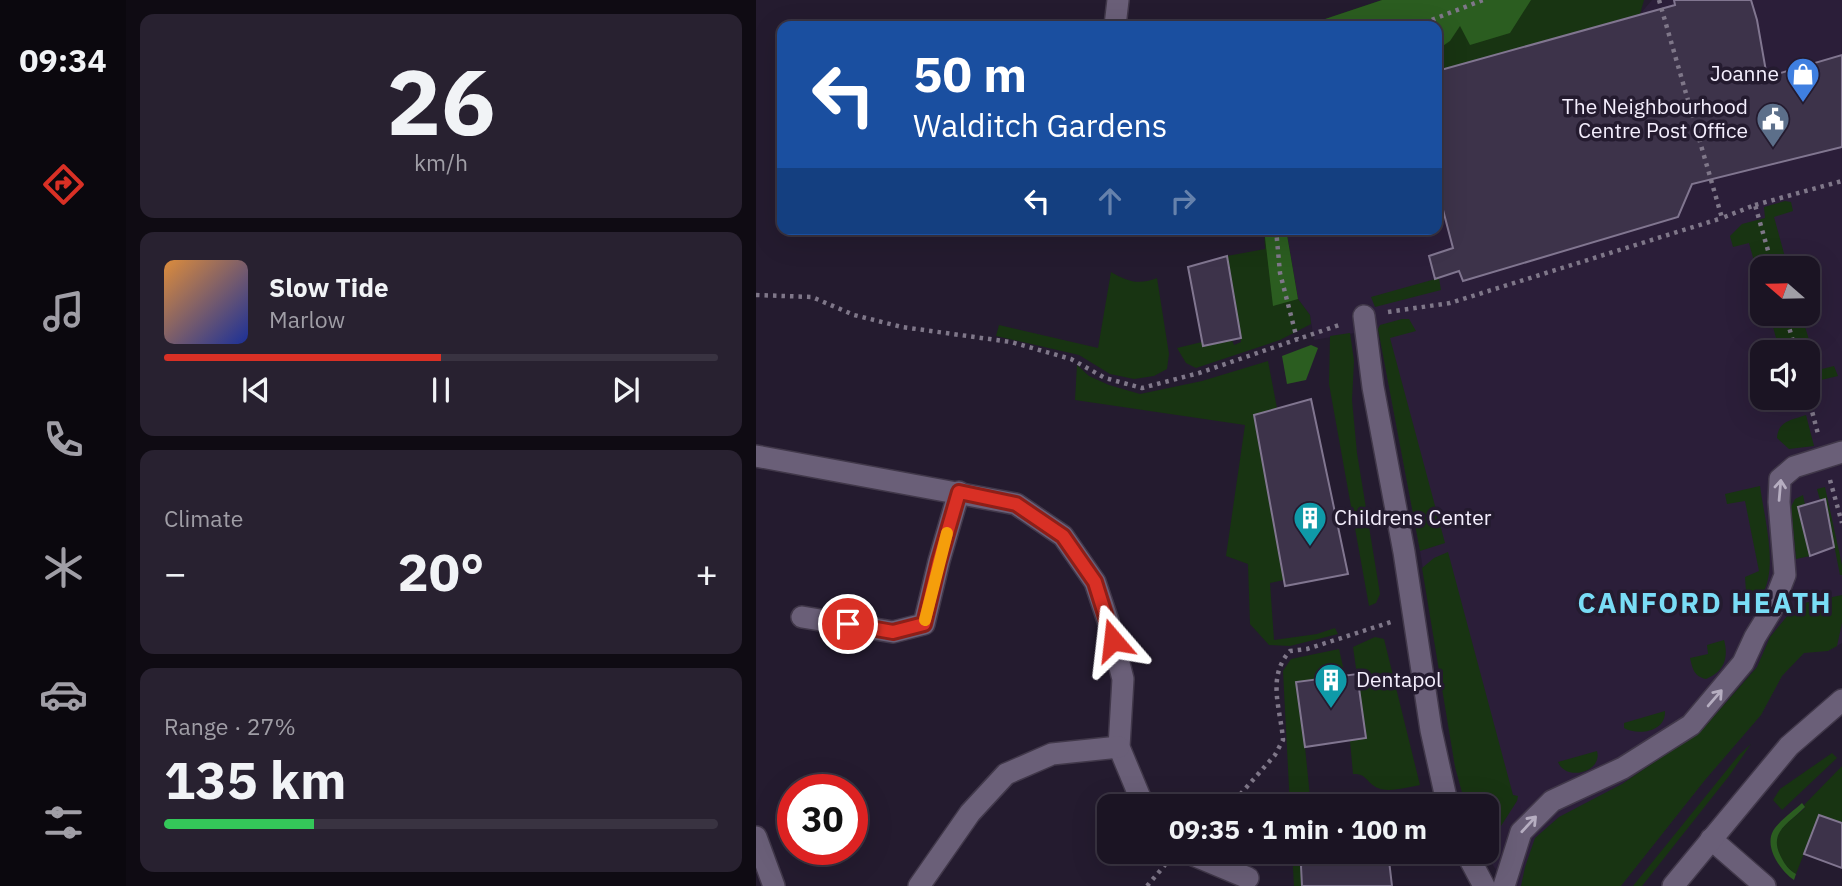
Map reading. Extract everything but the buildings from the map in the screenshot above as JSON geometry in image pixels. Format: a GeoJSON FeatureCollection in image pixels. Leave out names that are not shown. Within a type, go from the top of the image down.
{"type":"FeatureCollection","features":[{"type":"Feature","properties":{"kind":"street"},"geometry":{"type":"LineString","coordinates":[[1116,21],[1118,0]]}},
{"type":"Feature","properties":{"kind":"street"},"geometry":{"type":"LineString","coordinates":[[1364,316],[1373,387],[1445,794]]}},
{"type":"Feature","properties":{"kind":"street"},"geometry":{"type":"LineString","coordinates":[[1504,886],[1521,832],[1552,801],[1623,768],[1691,725],[1723,690],[1743,663],[1771,611],[1785,575],[1779,502],[1780,479],[1794,467],[1842,452]]}},
{"type":"Feature","properties":{"kind":"street"},"geometry":{"type":"LineString","coordinates":[[756,456],[1016,504],[1063,536],[1095,582],[1108,621],[1123,679],[1119,747],[1138,794]]}},
{"type":"Feature","properties":{"kind":"street"},"geometry":{"type":"LineString","coordinates":[[802,617],[893,632],[924,624],[959,492]]}},
{"type":"Feature","properties":{"kind":"street"},"geometry":{"type":"LineString","coordinates":[[1673,886],[1789,746],[1842,701]]}},
{"type":"Feature","properties":{"kind":"street"},"geometry":{"type":"LineString","coordinates":[[919,886],[970,813],[1006,774],[1052,754],[1119,747]]}},
{"type":"Feature","properties":{"kind":"street"},"geometry":{"type":"LineString","coordinates":[[756,837],[774,886]]}},
{"type":"Feature","properties":{"kind":"street"},"geometry":{"type":"LineString","coordinates":[[1711,839],[1765,886]]}},
{"type":"Feature","properties":{"kind":"street"},"geometry":{"type":"LineString","coordinates":[[1203,864],[1248,878]]}},
{"type":"Feature","properties":{"kind":"street"},"geometry":{"type":"LineString","coordinates":[[1472,864],[1484,886]]}},
{"type":"Feature","properties":{"kind":"path"},"geometry":{"type":"LineString","coordinates":[[1429,21],[1483,0]]}},
{"type":"Feature","properties":{"kind":"path"},"geometry":{"type":"LineString","coordinates":[[1659,0],[1722,218]]}},
{"type":"Feature","properties":{"kind":"path"},"geometry":{"type":"LineString","coordinates":[[756,295],[812,298],[853,315],[901,327],[1011,342],[1071,359],[1105,378],[1142,388],[1199,373],[1364,316],[1450,303],[1722,218],[1755,205],[1842,181]]}},
{"type":"Feature","properties":{"kind":"path"},"geometry":{"type":"LineString","coordinates":[[1755,205],[1770,256]]}},
{"type":"Feature","properties":{"kind":"path"},"geometry":{"type":"LineString","coordinates":[[1277,235],[1280,273],[1297,339]]}},
{"type":"Feature","properties":{"kind":"path"},"geometry":{"type":"LineString","coordinates":[[1240,794],[1275,755],[1283,740],[1277,710],[1277,677],[1280,662],[1290,651],[1307,649],[1379,624],[1414,617]]}},
{"type":"Feature","properties":{"kind":"path"},"geometry":{"type":"LineString","coordinates":[[1147,886],[1169,864]]}},
{"type":"Feature","properties":{"kind":"shaded area"},"geometry":{"type":"Polygon","coordinates":[[[1652,0],[1842,0],[1842,643],[1828,651],[1804,653],[1782,676],[1761,715],[1705,780],[1621,886],[1507,886],[1492,864],[1499,864],[1499,794],[1462,794],[1455,767],[1420,551],[1378,329],[1314,340],[1310,315],[1298,299],[1287,235],[1442,235],[1442,70],[1640,14],[1652,0]]]}},
{"type":"Feature","properties":{"kind":"green space"},"geometry":{"type":"Polygon","coordinates":[[[1382,0],[1644,0],[1640,14],[1442,70],[1442,21],[1319,21],[1382,0]]]}},
{"type":"Feature","properties":{"kind":"green space"},"geometry":{"type":"Polygon","coordinates":[[[1382,0],[1531,0],[1510,33],[1470,45],[1460,26],[1450,41],[1442,47],[1442,21],[1319,21],[1382,0]]]}},
{"type":"Feature","properties":{"kind":"green space"},"geometry":{"type":"Polygon","coordinates":[[[1791,202],[1793,211],[1774,217],[1785,256],[1753,256],[1749,243],[1733,247],[1730,236],[1742,224],[1765,218],[1764,207],[1791,202]]]}},
{"type":"Feature","properties":{"kind":"green space"},"geometry":{"type":"Polygon","coordinates":[[[1264,235],[1287,235],[1298,299],[1310,315],[1311,324],[1280,340],[1196,368],[1186,363],[1177,348],[1202,342],[1203,346],[1232,340],[1234,345],[1241,342],[1227,256],[1265,249],[1264,235]]]}},
{"type":"Feature","properties":{"kind":"green space"},"geometry":{"type":"Polygon","coordinates":[[[1265,235],[1287,235],[1298,299],[1273,306],[1265,235]]]}},
{"type":"Feature","properties":{"kind":"green space"},"geometry":{"type":"Polygon","coordinates":[[[1111,272],[1134,281],[1157,278],[1169,354],[1167,369],[1154,376],[1134,379],[1110,374],[1079,355],[996,336],[999,325],[1098,348],[1111,272]]]}},
{"type":"Feature","properties":{"kind":"green space"},"geometry":{"type":"Polygon","coordinates":[[[1439,278],[1441,290],[1375,307],[1371,297],[1439,278]]]}},
{"type":"Feature","properties":{"kind":"green space"},"geometry":{"type":"Polygon","coordinates":[[[1409,319],[1416,331],[1390,338],[1445,543],[1420,551],[1378,329],[1380,325],[1409,319]]]}},
{"type":"Feature","properties":{"kind":"green space"},"geometry":{"type":"Polygon","coordinates":[[[1773,326],[1805,326],[1809,340],[1777,340],[1773,326]]]}},
{"type":"Feature","properties":{"kind":"green space"},"geometry":{"type":"Polygon","coordinates":[[[1350,333],[1354,361],[1352,400],[1357,453],[1380,594],[1376,603],[1369,606],[1329,384],[1330,336],[1350,333]]]}},
{"type":"Feature","properties":{"kind":"green space"},"geometry":{"type":"Polygon","coordinates":[[[1311,345],[1318,348],[1306,380],[1287,384],[1282,356],[1311,345]]]}},
{"type":"Feature","properties":{"kind":"green space"},"geometry":{"type":"Polygon","coordinates":[[[1268,361],[1277,408],[1254,415],[1284,580],[1270,583],[1274,640],[1317,634],[1335,628],[1338,634],[1290,646],[1269,645],[1250,624],[1248,564],[1226,556],[1245,425],[1075,400],[1077,365],[1089,376],[1140,394],[1202,381],[1268,361]]]}},
{"type":"Feature","properties":{"kind":"green space"},"geometry":{"type":"Polygon","coordinates":[[[1834,366],[1838,376],[1820,380],[1820,370],[1834,366]]]}},
{"type":"Feature","properties":{"kind":"green space"},"geometry":{"type":"Polygon","coordinates":[[[1806,415],[1814,446],[1789,449],[1777,438],[1780,428],[1787,422],[1806,415]]]}},
{"type":"Feature","properties":{"kind":"green space"},"geometry":{"type":"Polygon","coordinates":[[[1760,486],[1769,541],[1769,569],[1763,593],[1752,595],[1746,591],[1745,577],[1759,571],[1745,501],[1727,504],[1725,494],[1760,486]]]}},
{"type":"Feature","properties":{"kind":"green space"},"geometry":{"type":"Polygon","coordinates":[[[1825,487],[1842,575],[1825,499],[1820,500],[1817,489],[1825,487]]]}},
{"type":"Feature","properties":{"kind":"green space"},"geometry":{"type":"Polygon","coordinates":[[[1803,495],[1805,505],[1798,508],[1810,556],[1796,559],[1791,507],[1795,499],[1803,495]]]}},
{"type":"Feature","properties":{"kind":"green space"},"geometry":{"type":"Polygon","coordinates":[[[1448,552],[1513,795],[1518,796],[1499,828],[1499,794],[1462,794],[1455,767],[1422,568],[1434,558],[1448,552]]]}},
{"type":"Feature","properties":{"kind":"green space"},"geometry":{"type":"Polygon","coordinates":[[[1842,595],[1842,623],[1837,646],[1828,651],[1804,653],[1782,676],[1761,715],[1705,780],[1621,886],[1521,886],[1535,838],[1559,817],[1622,784],[1702,730],[1757,667],[1770,637],[1788,615],[1804,603],[1842,595]]]}},
{"type":"Feature","properties":{"kind":"green space"},"geometry":{"type":"Polygon","coordinates":[[[1375,637],[1384,639],[1420,785],[1388,790],[1374,786],[1361,775],[1353,774],[1350,741],[1366,738],[1353,647],[1375,637]]]}},
{"type":"Feature","properties":{"kind":"green space"},"geometry":{"type":"Polygon","coordinates":[[[1724,640],[1726,653],[1721,668],[1706,679],[1696,674],[1690,658],[1708,654],[1707,645],[1724,640]]]}},
{"type":"Feature","properties":{"kind":"green space"},"geometry":{"type":"Polygon","coordinates":[[[1339,649],[1345,676],[1305,747],[1310,794],[1289,794],[1283,671],[1291,659],[1339,649]]]}},
{"type":"Feature","properties":{"kind":"green space"},"geometry":{"type":"Polygon","coordinates":[[[1665,711],[1661,724],[1656,728],[1636,732],[1624,728],[1624,723],[1665,711]]]}},
{"type":"Feature","properties":{"kind":"green space"},"geometry":{"type":"Polygon","coordinates":[[[1751,744],[1642,886],[1633,886],[1739,755],[1751,744]]]}},
{"type":"Feature","properties":{"kind":"green space"},"geometry":{"type":"Polygon","coordinates":[[[1597,751],[1595,764],[1583,772],[1568,772],[1558,762],[1597,751]]]}},
{"type":"Feature","properties":{"kind":"green space"},"geometry":{"type":"Polygon","coordinates":[[[1832,753],[1837,758],[1782,810],[1773,800],[1780,789],[1832,753]]]}},
{"type":"Feature","properties":{"kind":"green space"},"geometry":{"type":"Polygon","coordinates":[[[1842,766],[1842,823],[1819,815],[1796,874],[1781,858],[1778,835],[1842,766]]]}},
{"type":"Feature","properties":{"kind":"green space"},"geometry":{"type":"Polygon","coordinates":[[[1802,803],[1805,807],[1782,829],[1777,841],[1783,860],[1796,874],[1794,880],[1775,858],[1771,838],[1779,824],[1802,803]]]}},
{"type":"Feature","properties":{"kind":"green space"},"geometry":{"type":"Polygon","coordinates":[[[1293,864],[1309,864],[1302,886],[1294,886],[1293,864]]]}},
{"type":"Feature","properties":{"kind":"slow traffic"},"geometry":{"type":"LineString","coordinates":[[925,620],[947,533]]}},
{"type":"Feature","properties":{"kind":"place","name":"Joanne"},"geometry":{"type":"Point","coordinates":[1803,104]}},
{"type":"Feature","properties":{"kind":"place","name":"The Neighbourhood Centre Post Office"},"geometry":{"type":"Point","coordinates":[1773,149]}},
{"type":"Feature","properties":{"kind":"place","name":"Childrens Center"},"geometry":{"type":"Point","coordinates":[1310,548]}},
{"type":"Feature","properties":{"kind":"place","name":"Dentapol"},"geometry":{"type":"Point","coordinates":[1331,710]}},
{"type":"Feature","properties":{"kind":"district","name":"CANFORD HEATH"},"geometry":{"type":"Point","coordinates":[1705,603]}},
{"type":"Feature","properties":{"kind":"route"},"geometry":{"type":"LineString","coordinates":[[848,624],[893,632],[924,624],[959,492],[1016,504],[1063,536],[1095,582],[1113,640]]}}]}
